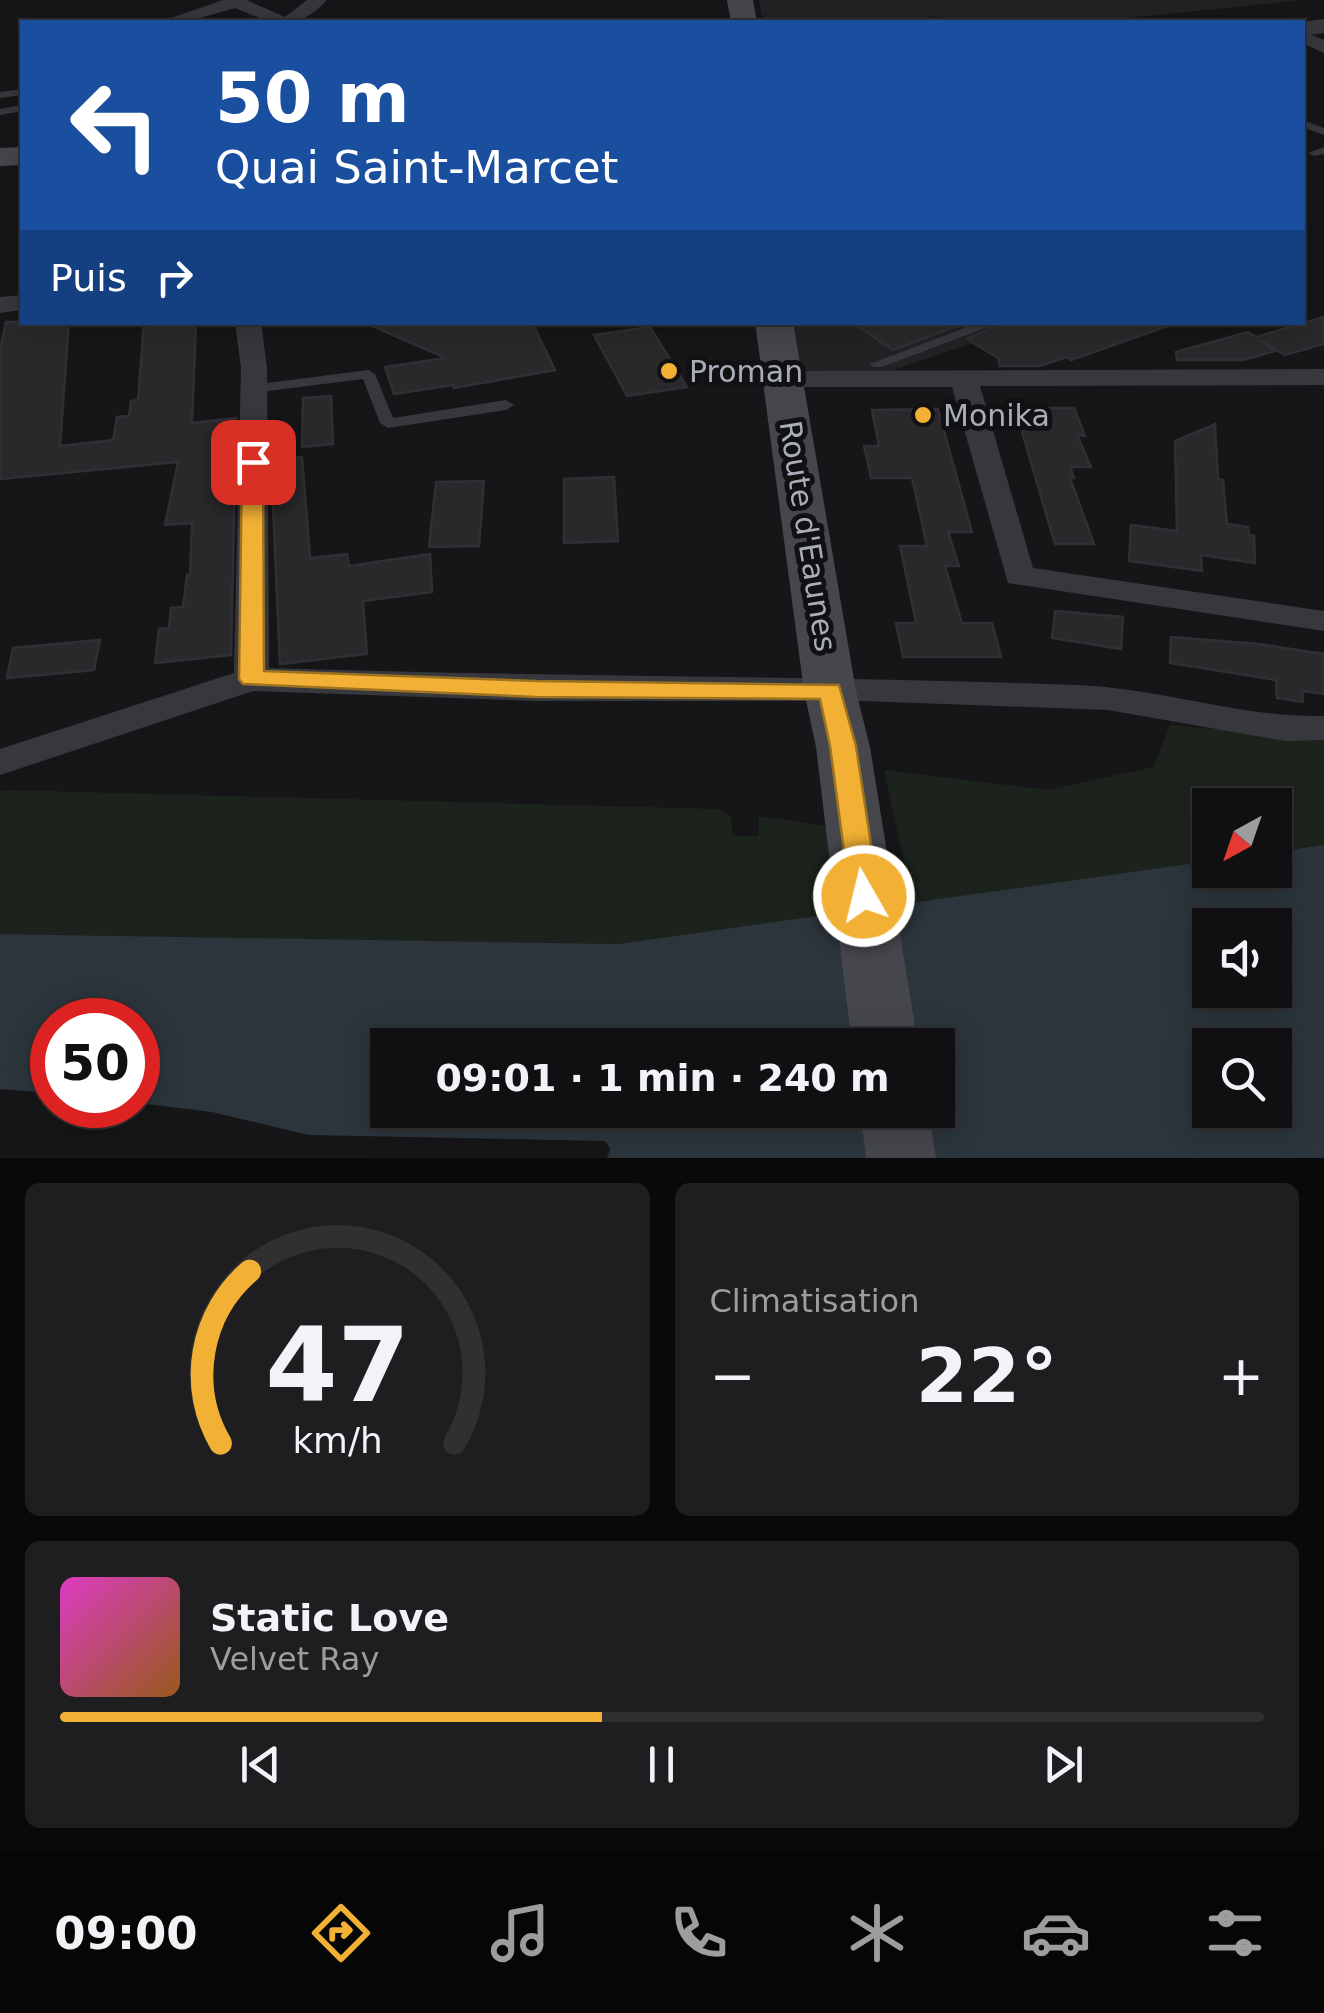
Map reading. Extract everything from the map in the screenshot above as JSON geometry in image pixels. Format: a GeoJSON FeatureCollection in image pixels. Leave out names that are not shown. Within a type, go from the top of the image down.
{"type":"FeatureCollection","features":[{"type":"Feature","properties":{"kind":"main road","name":"Route d'Eaunes"},"geometry":{"type":"LineString","coordinates":[[774,325],[883,1028]]}},
{"type":"Feature","properties":{"kind":"main road"},"geometry":{"type":"LineString","coordinates":[[897,1128],[901,1158]]}},
{"type":"Feature","properties":{"kind":"street"},"geometry":{"type":"LineString","coordinates":[[288,20],[318,0]]}},
{"type":"Feature","properties":{"kind":"street"},"geometry":{"type":"LineString","coordinates":[[174,20],[234,1],[280,20]]}},
{"type":"Feature","properties":{"kind":"street"},"geometry":{"type":"LineString","coordinates":[[248,325],[253,389],[251,679]]}},
{"type":"Feature","properties":{"kind":"street"},"geometry":{"type":"LineString","coordinates":[[782,379],[1311,378],[1324,397]]}},
{"type":"Feature","properties":{"kind":"street"},"geometry":{"type":"LineString","coordinates":[[964,379],[1019,576],[1324,621]]}},
{"type":"Feature","properties":{"kind":"street"},"geometry":{"type":"LineString","coordinates":[[0,762],[251,679],[536,689],[837,718],[1108,698],[1285,729],[1324,728]]}},
{"type":"Feature","properties":{"kind":"lane"},"geometry":{"type":"LineString","coordinates":[[876,364],[986,325]]}},
{"type":"Feature","properties":{"kind":"lane"},"geometry":{"type":"LineString","coordinates":[[253,389],[368,374],[388,422],[506,405]]}},
{"type":"Feature","properties":{"kind":"shaded area"},"geometry":{"type":"Polygon","coordinates":[[[759,0],[1303,0],[1108,20],[961,20],[929,16],[933,19],[763,20],[759,0]]]}},
{"type":"Feature","properties":{"kind":"shaded area"},"geometry":{"type":"Polygon","coordinates":[[[784,325],[1025,325],[885,373],[790,370],[784,325]]]}},
{"type":"Feature","properties":{"kind":"shaded area"},"geometry":{"type":"Polygon","coordinates":[[[1170,725],[1324,738],[1324,845],[1292,850],[1292,788],[1192,788],[1192,864],[913,903],[884,770],[1048,790],[1154,767],[1170,725]]]}},
{"type":"Feature","properties":{"kind":"shaded area"},"geometry":{"type":"Polygon","coordinates":[[[0,791],[719,809],[731,816],[733,836],[759,836],[759,816],[826,826],[837,914],[618,944],[0,934],[0,791]]]}},
{"type":"Feature","properties":{"kind":"shaded area"},"geometry":{"type":"Polygon","coordinates":[[[1324,845],[1324,1158],[607,1158],[610,1149],[605,1141],[309,1135],[212,1112],[160,1106],[160,998],[30,998],[30,1091],[0,1089],[0,934],[618,944],[1192,864],[1192,888],[1292,888],[1292,850],[1324,845]]]}},
{"type":"Feature","properties":{"kind":"building"},"geometry":{"type":"Polygon","coordinates":[[[1324,317],[1324,344],[1285,355],[1258,339],[1275,351],[1243,360],[1177,360],[1176,352],[1248,332],[1256,337],[1324,317]]]}},
{"type":"Feature","properties":{"kind":"building"},"geometry":{"type":"Polygon","coordinates":[[[6,322],[69,325],[60,446],[113,440],[117,417],[129,416],[131,401],[138,400],[144,325],[196,325],[192,423],[236,418],[231,655],[155,663],[159,629],[169,628],[171,608],[183,607],[190,575],[192,523],[165,525],[178,462],[0,479],[0,350],[6,322]]]}},
{"type":"Feature","properties":{"kind":"building"},"geometry":{"type":"Polygon","coordinates":[[[370,325],[533,325],[555,370],[394,394],[385,367],[446,358],[370,325]]]}},
{"type":"Feature","properties":{"kind":"building"},"geometry":{"type":"Polygon","coordinates":[[[856,325],[960,325],[893,350],[856,325]]]}},
{"type":"Feature","properties":{"kind":"building"},"geometry":{"type":"Polygon","coordinates":[[[997,325],[1168,326],[1071,360],[1067,357],[1039,366],[1000,366],[998,358],[967,339],[997,325]]]}},
{"type":"Feature","properties":{"kind":"building"},"geometry":{"type":"Polygon","coordinates":[[[650,327],[687,387],[627,396],[594,335],[650,327]]]}},
{"type":"Feature","properties":{"kind":"building"},"geometry":{"type":"Polygon","coordinates":[[[331,396],[333,444],[302,447],[303,398],[331,396]]]}},
{"type":"Feature","properties":{"kind":"building"},"geometry":{"type":"Polygon","coordinates":[[[1015,408],[1074,408],[1085,436],[1077,435],[1091,467],[1070,467],[1074,478],[1070,478],[1094,544],[1055,544],[1015,408]]]}},
{"type":"Feature","properties":{"kind":"building"},"geometry":{"type":"Polygon","coordinates":[[[938,409],[972,532],[948,532],[959,566],[945,566],[962,623],[992,623],[1001,657],[903,657],[896,623],[916,623],[900,546],[927,546],[912,478],[871,478],[864,446],[879,446],[872,410],[938,409]]]}},
{"type":"Feature","properties":{"kind":"building"},"geometry":{"type":"Polygon","coordinates":[[[1215,424],[1218,479],[1223,480],[1227,524],[1248,527],[1249,535],[1254,536],[1255,563],[1201,555],[1202,571],[1129,561],[1131,525],[1177,531],[1175,441],[1215,424]]]}},
{"type":"Feature","properties":{"kind":"building"},"geometry":{"type":"Polygon","coordinates":[[[302,457],[310,558],[347,554],[349,566],[430,554],[432,592],[363,601],[367,654],[280,664],[271,461],[302,457]]]}},
{"type":"Feature","properties":{"kind":"building"},"geometry":{"type":"Polygon","coordinates":[[[614,477],[618,541],[564,543],[564,479],[614,477]]]}},
{"type":"Feature","properties":{"kind":"building"},"geometry":{"type":"Polygon","coordinates":[[[484,481],[479,546],[429,547],[436,482],[484,481]]]}},
{"type":"Feature","properties":{"kind":"building"},"geometry":{"type":"Polygon","coordinates":[[[1055,611],[1123,617],[1121,649],[1052,638],[1055,611]]]}},
{"type":"Feature","properties":{"kind":"building"},"geometry":{"type":"Polygon","coordinates":[[[1171,637],[1324,654],[1324,694],[1302,691],[1303,702],[1277,698],[1276,680],[1170,663],[1171,637]]]}},
{"type":"Feature","properties":{"kind":"building"},"geometry":{"type":"Polygon","coordinates":[[[100,640],[94,670],[7,678],[13,648],[100,640]]]}},
{"type":"Feature","properties":{"kind":"place","name":"Proman"},"geometry":{"type":"Point","coordinates":[669,371]}},
{"type":"Feature","properties":{"kind":"place","name":"Monika"},"geometry":{"type":"Point","coordinates":[923,415]}},
{"type":"Feature","properties":{"kind":"route"},"geometry":{"type":"LineString","coordinates":[[253,462],[251,679],[536,689],[830,690],[843,746],[864,896]]}}]}
